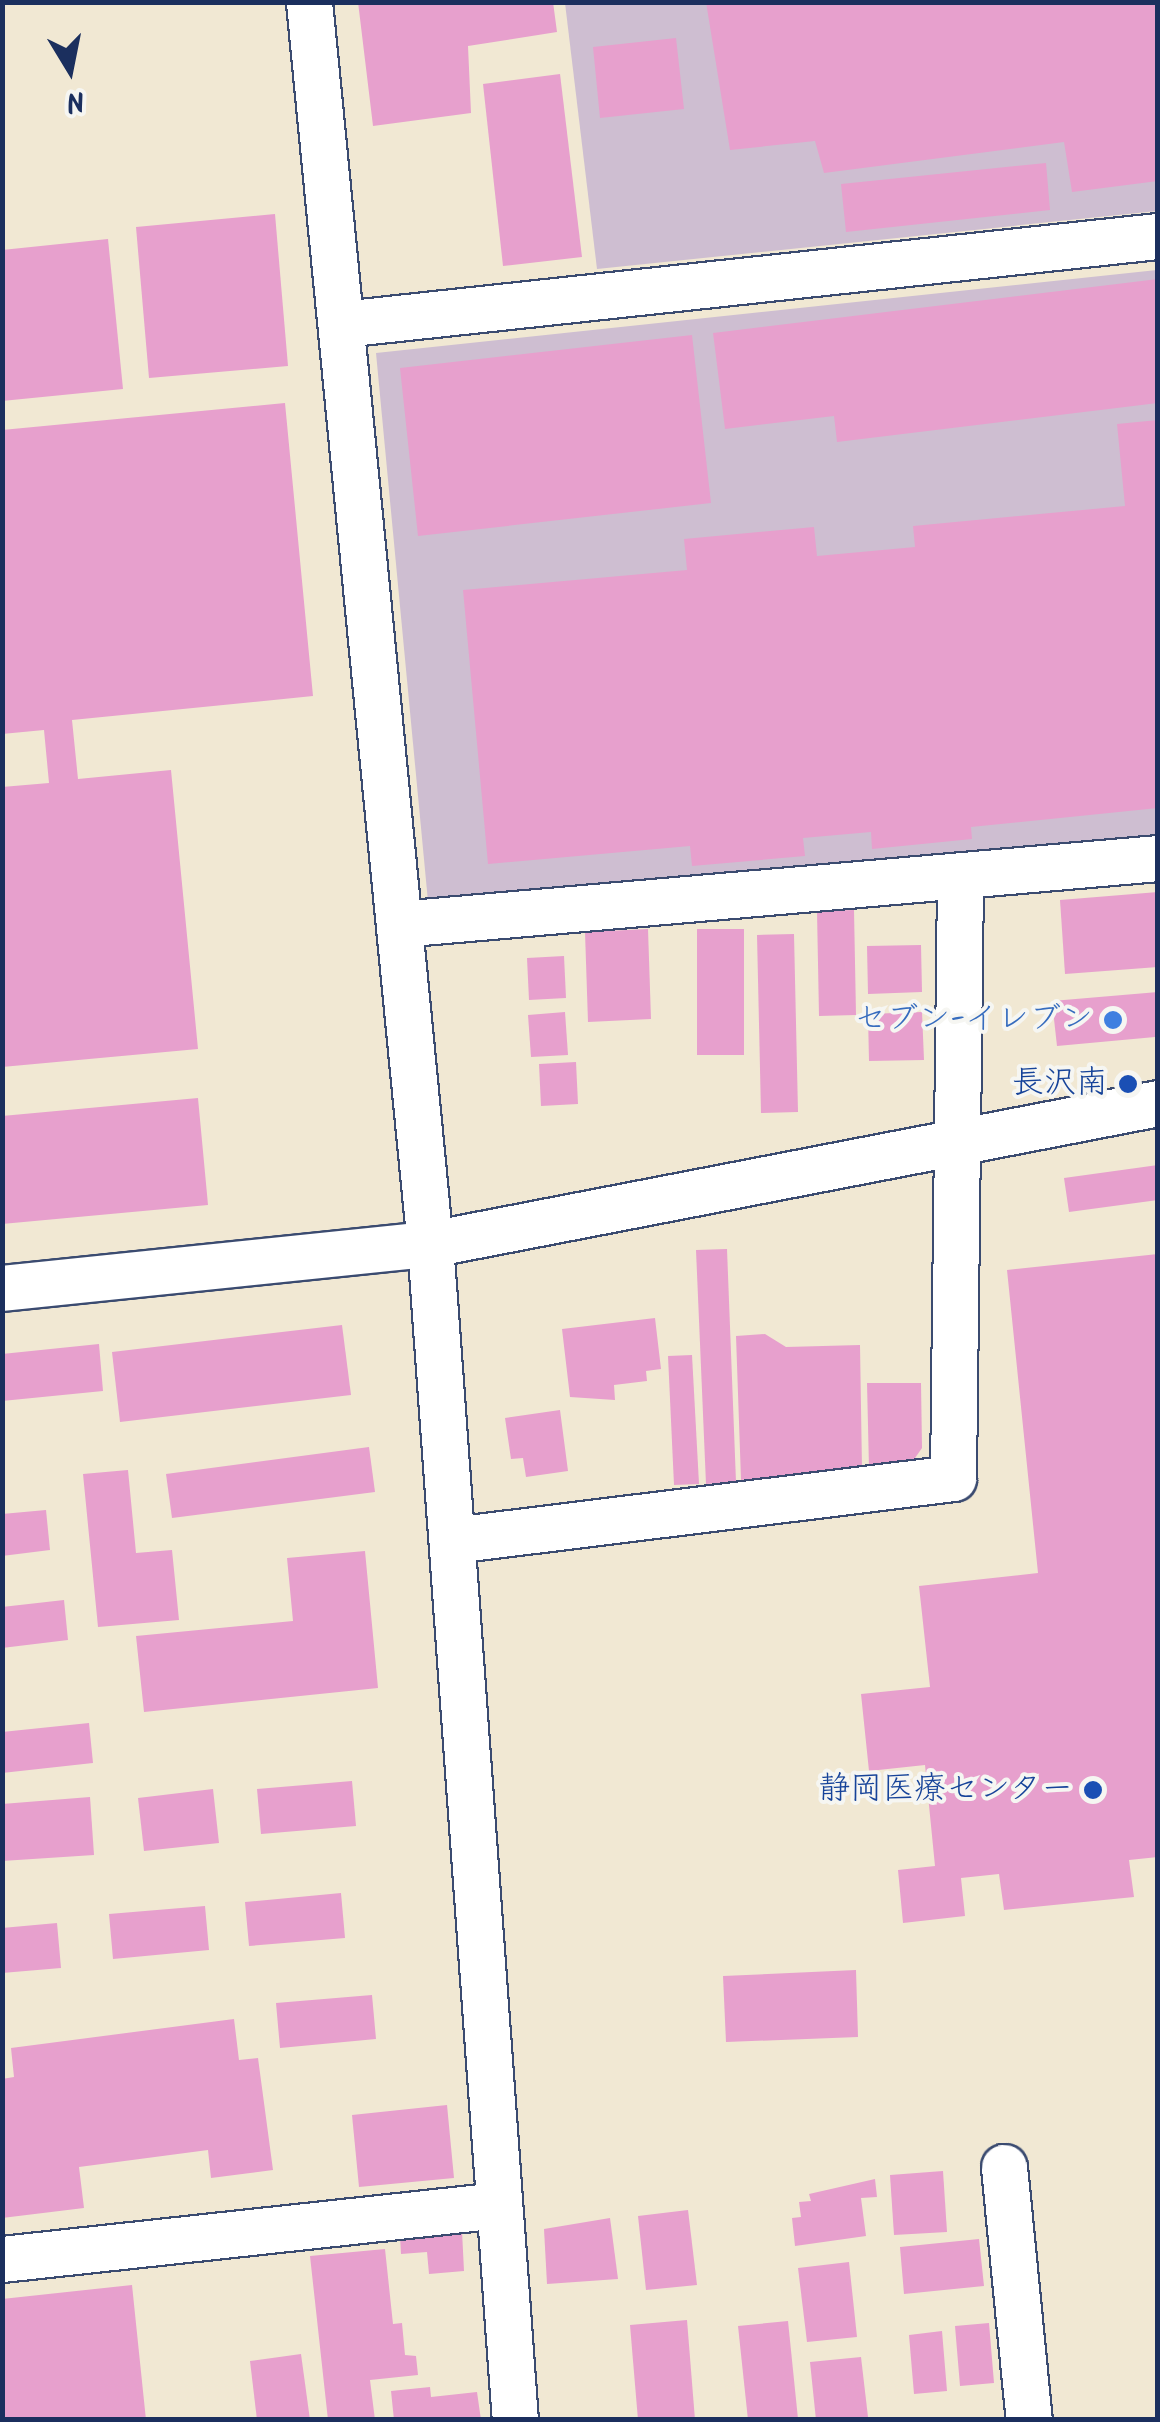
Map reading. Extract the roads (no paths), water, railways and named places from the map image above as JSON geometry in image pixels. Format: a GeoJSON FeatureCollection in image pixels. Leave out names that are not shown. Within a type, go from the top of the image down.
{"type":"FeatureCollection","features":[{"type":"Feature","properties":{"kind":"street"},"geometry":{"type":"LineString","coordinates":[[309,2],[430,1244],[515,2420]]}},
{"type":"Feature","properties":{"kind":"street"},"geometry":{"type":"LineString","coordinates":[[342,324],[1158,236]]}},
{"type":"Feature","properties":{"kind":"street"},"geometry":{"type":"LineString","coordinates":[[399,924],[960,880],[1158,858]]}},
{"type":"Feature","properties":{"kind":"street"},"geometry":{"type":"LineString","coordinates":[[453,1540],[953,1478],[952,1142],[960,880]]}},
{"type":"Feature","properties":{"kind":"street"},"geometry":{"type":"LineString","coordinates":[[2,1288],[430,1244],[1158,1103]]}},
{"type":"Feature","properties":{"kind":"street"},"geometry":{"type":"LineString","coordinates":[[1004,2167],[1029,2420]]}},
{"type":"Feature","properties":{"kind":"street"},"geometry":{"type":"LineString","coordinates":[[2,2260],[498,2204]]}},
{"type":"Feature","properties":{"kind":"place","name":"セブン-イレブン"},"geometry":{"type":"Point","coordinates":[1113,1020]}},
{"type":"Feature","properties":{"kind":"place","name":"長沢南"},"geometry":{"type":"Point","coordinates":[1128,1084]}},
{"type":"Feature","properties":{"kind":"place","name":"静岡医療センター"},"geometry":{"type":"Point","coordinates":[1093,1790]}}]}
